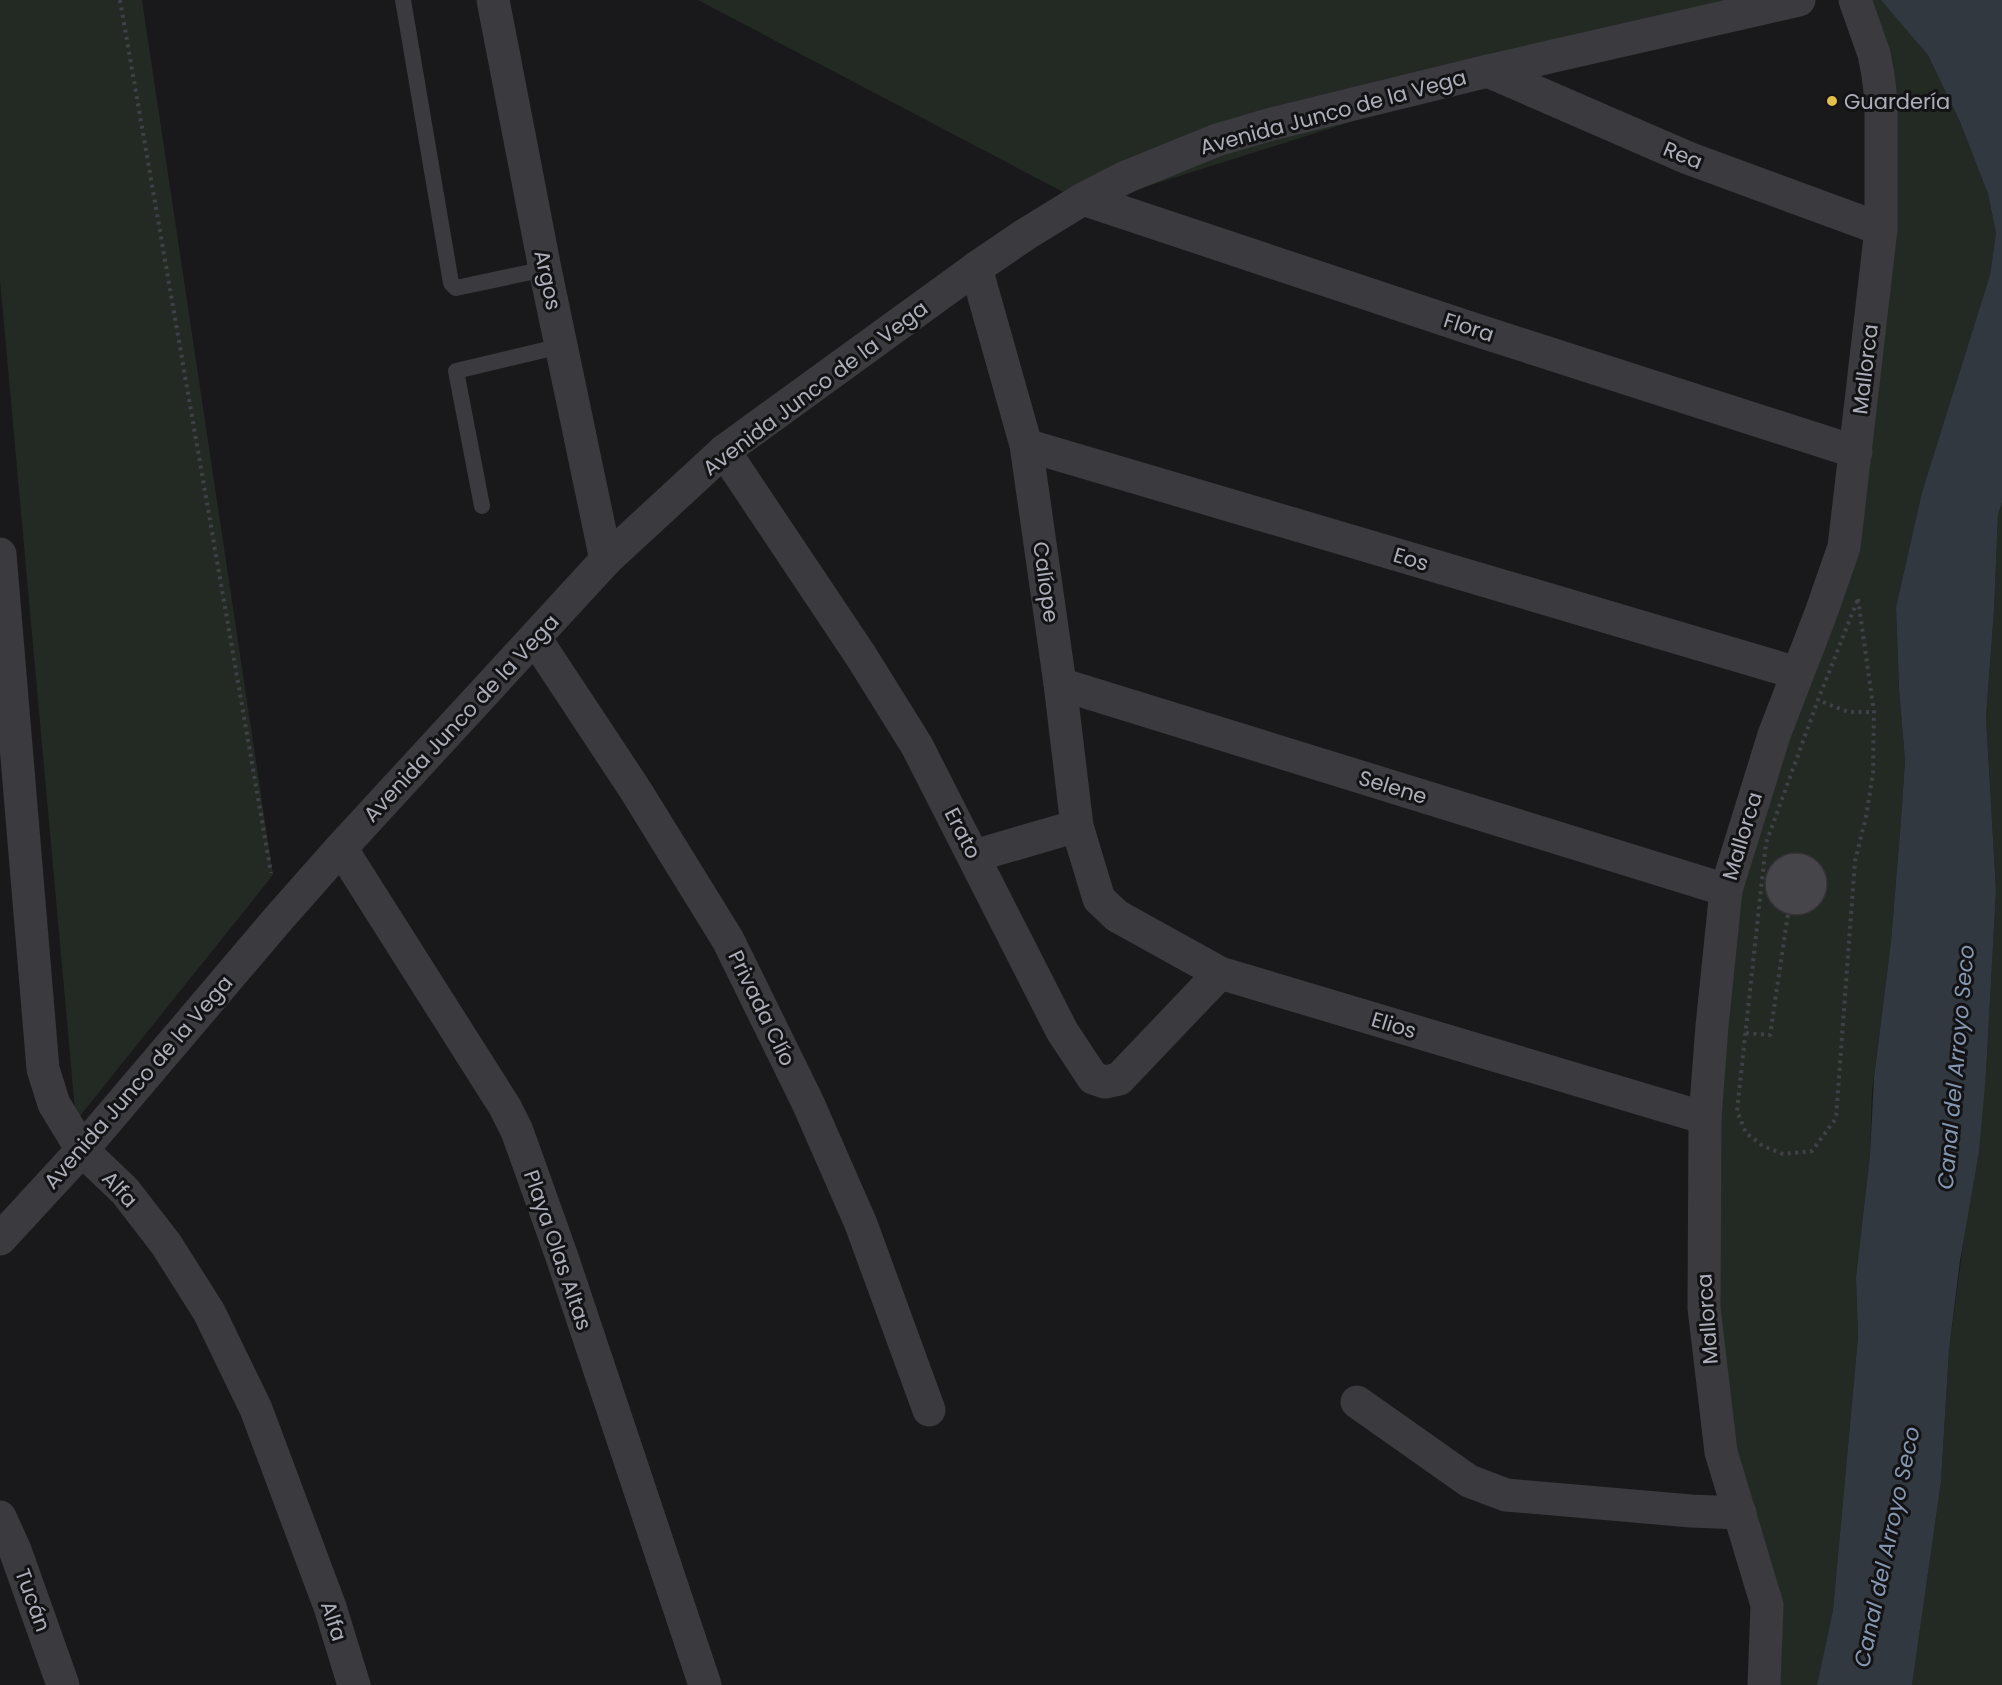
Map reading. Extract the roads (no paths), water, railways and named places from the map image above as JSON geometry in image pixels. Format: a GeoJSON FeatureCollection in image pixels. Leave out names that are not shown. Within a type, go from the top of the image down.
{"type":"FeatureCollection","features":[{"type":"Feature","properties":{"kind":"street","name":"Argos"},"geometry":{"type":"LineString","coordinates":[[493,0],[545,269],[606,560]]}},
{"type":"Feature","properties":{"kind":"street","name":"Avenida Junco de la Vega"},"geometry":{"type":"LineString","coordinates":[[0,1239],[82,1150],[341,848],[606,560],[724,451],[976,267],[1083,199],[1126,177],[1217,140],[1268,125],[1488,71],[1799,0]]}},
{"type":"Feature","properties":{"kind":"street","name":"Mallorca"},"geometry":{"type":"LineString","coordinates":[[1764,1685],[1767,1605],[1721,1452],[1704,1308],[1705,1118],[1726,890],[1756,786],[1801,688],[1821,613],[1844,547],[1881,229],[1881,100],[1874,54],[1855,0]]}},
{"type":"Feature","properties":{"kind":"street","name":"Rea"},"geometry":{"type":"LineString","coordinates":[[1488,71],[1688,158],[1881,229]]}},
{"type":"Feature","properties":{"kind":"street","name":"Flora"},"geometry":{"type":"LineString","coordinates":[[1083,199],[1473,329],[1856,452]]}},
{"type":"Feature","properties":{"kind":"street","name":"Calíope"},"geometry":{"type":"LineString","coordinates":[[976,267],[1026,445],[1060,684],[1077,826],[1099,899]]}},
{"type":"Feature","properties":{"kind":"street","name":"Eos"},"geometry":{"type":"LineString","coordinates":[[1026,445],[1801,688]]}},
{"type":"Feature","properties":{"kind":"street","name":"Erato"},"geometry":{"type":"LineString","coordinates":[[724,451],[895,709],[917,746],[1062,1031],[1093,1078],[1112,1082],[1119,1079],[1220,973]]}},
{"type":"Feature","properties":{"kind":"street","name":"Alfa"},"geometry":{"type":"LineString","coordinates":[[0,554],[43,1069],[54,1104],[82,1150],[125,1191],[166,1244],[209,1312],[256,1409],[330,1607],[354,1685]]}},
{"type":"Feature","properties":{"kind":"street","name":"Privada Clío"},"geometry":{"type":"LineString","coordinates":[[535,638],[636,791],[728,940],[808,1103],[861,1224],[929,1410]]}},
{"type":"Feature","properties":{"kind":"street","name":"Selene"},"geometry":{"type":"LineString","coordinates":[[1060,684],[1726,890]]}},
{"type":"Feature","properties":{"kind":"street"},"geometry":{"type":"LineString","coordinates":[[974,856],[1077,826]]}},
{"type":"Feature","properties":{"kind":"street","name":"Playa Olas Altas"},"geometry":{"type":"LineString","coordinates":[[341,848],[496,1092],[517,1131],[562,1257],[705,1685]]}},
{"type":"Feature","properties":{"kind":"street","name":"Elios"},"geometry":{"type":"LineString","coordinates":[[1099,899],[1117,916],[1220,973],[1705,1118]]}},
{"type":"Feature","properties":{"kind":"street"},"geometry":{"type":"LineString","coordinates":[[1357,1402],[1469,1481],[1506,1496],[1740,1513]]}},
{"type":"Feature","properties":{"kind":"street","name":"Tucán"},"geometry":{"type":"LineString","coordinates":[[0,1517],[15,1550],[63,1685]]}},
{"type":"Feature","properties":{"kind":"lane"},"geometry":{"type":"LineString","coordinates":[[403,0],[451,283],[456,288],[545,269]]}},
{"type":"Feature","properties":{"kind":"lane"},"geometry":{"type":"LineString","coordinates":[[482,506],[456,371],[561,346]]}},
{"type":"Feature","properties":{"kind":"water","name":"Canal del Arroyo Seco"},"geometry":{"type":"Polygon","coordinates":[[[1881,0],[2002,0],[2002,502],[1998,515],[1986,717],[1996,891],[1986,1073],[1979,1151],[1960,1261],[1949,1350],[1941,1482],[1912,1685],[1817,1685],[1833,1610],[1858,1337],[1856,1277],[1870,1155],[1874,1077],[1891,941],[1901,820],[1905,761],[1896,607],[1922,492],[1990,275],[1996,233],[1988,194],[1960,122],[1928,55],[1881,0]]]}},
{"type":"Feature","properties":{"kind":"place","name":"Guardería"},"geometry":{"type":"Point","coordinates":[1832,101]}}]}
